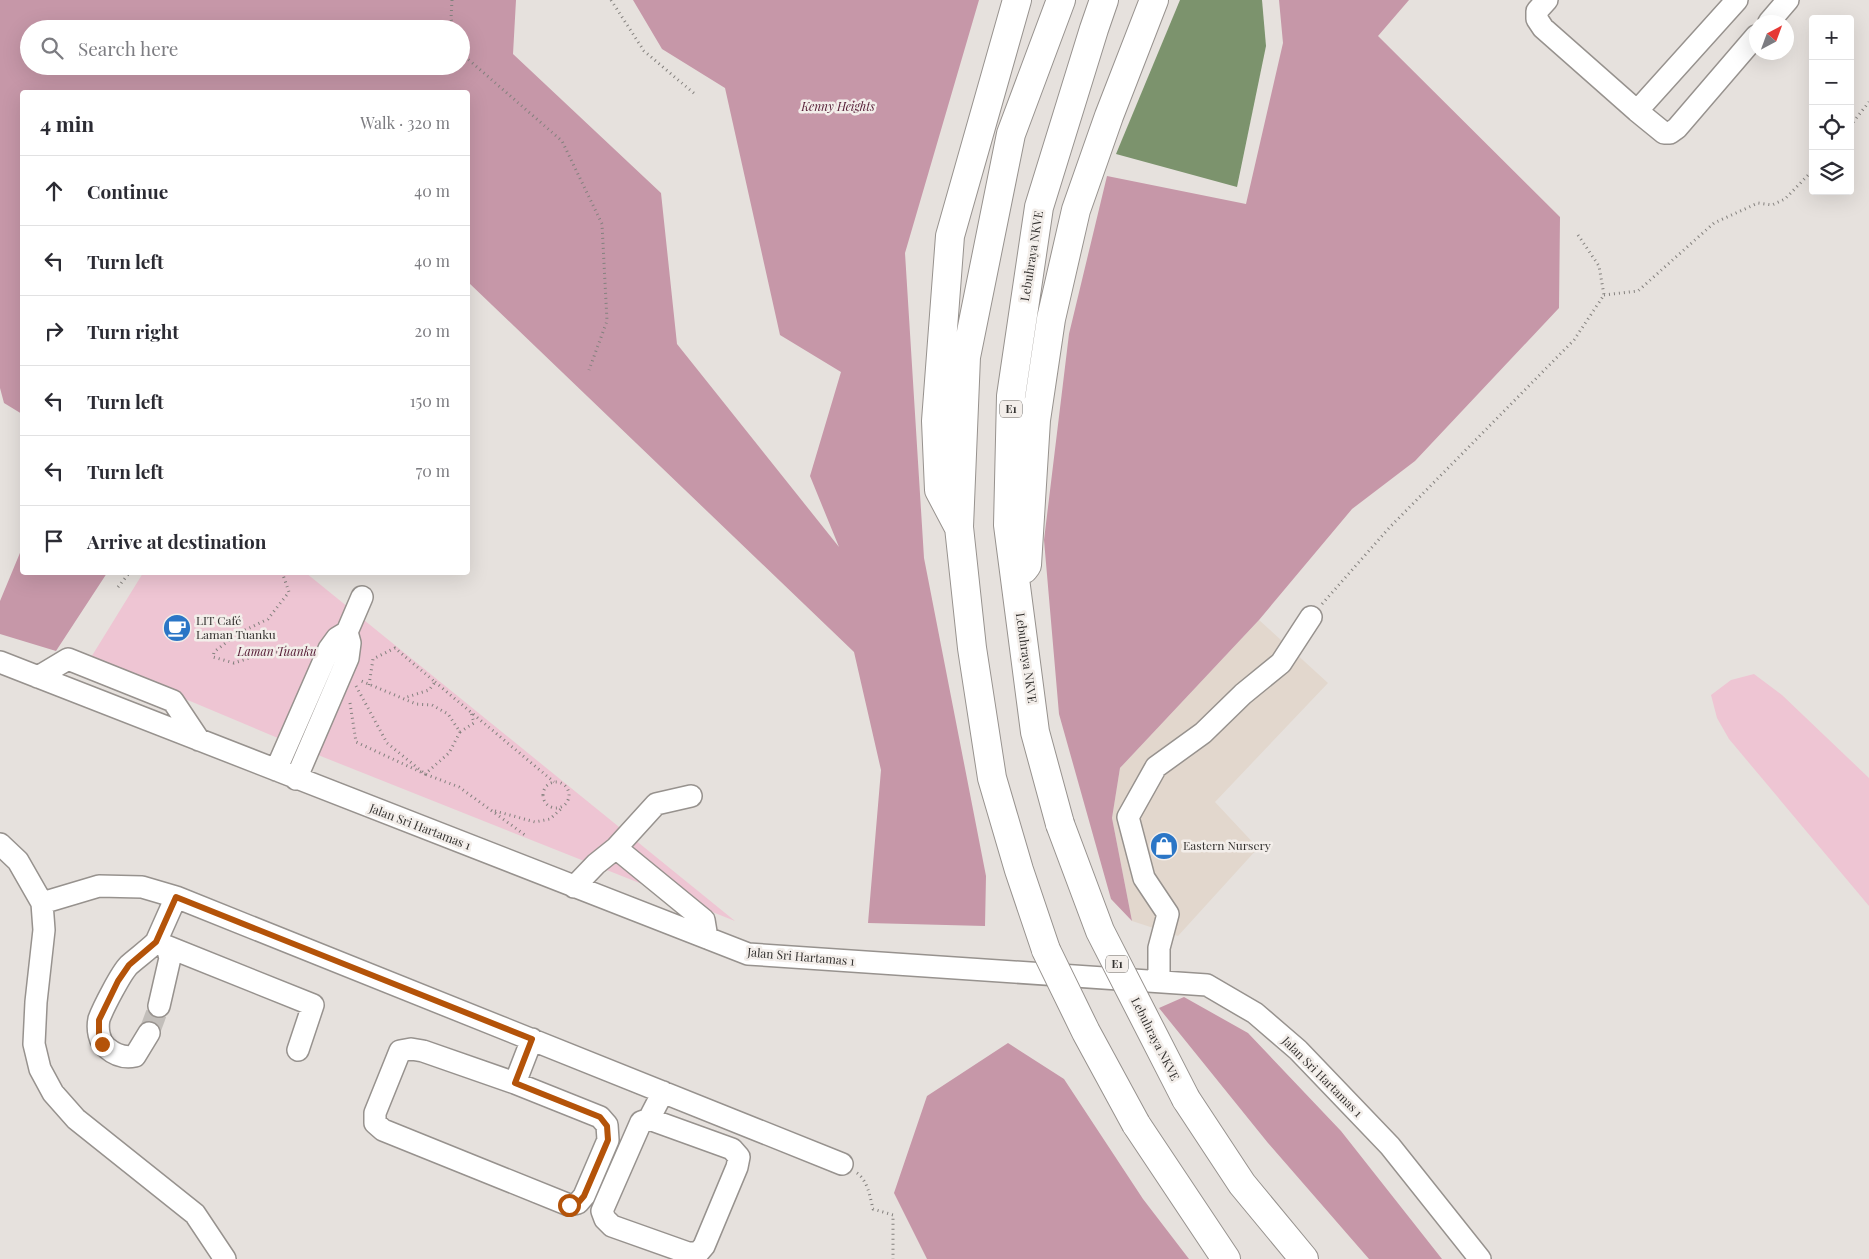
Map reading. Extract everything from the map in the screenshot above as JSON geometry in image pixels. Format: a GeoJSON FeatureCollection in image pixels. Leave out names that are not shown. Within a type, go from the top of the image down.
{"type":"FeatureCollection","features":[{"type":"Feature","properties":{"kind":"highway"},"geometry":{"type":"LineString","coordinates":[[958,528],[940,490],[936,421],[950,236],[1017,0]]}},
{"type":"Feature","properties":{"kind":"highway"},"geometry":{"type":"LineString","coordinates":[[1061,0],[1011,134],[966,357],[958,528],[972,648],[992,778],[1019,870],[1046,950],[1086,1032],[1136,1124],[1226,1259]]}},
{"type":"Feature","properties":{"kind":"highway","name":"Lebuhraya NKVE"},"geometry":{"type":"LineString","coordinates":[[1104,0],[1039,207],[1011,396],[1008,525],[1035,732],[1060,824],[1100,931],[1186,1099],[1242,1184],[1304,1259]]}},
{"type":"Feature","properties":{"kind":"highway"},"geometry":{"type":"LineString","coordinates":[[1016,585],[1027,565],[1038,411],[1051,320],[1076,210],[1109,116],[1154,0]]}},
{"type":"Feature","properties":{"kind":"street"},"geometry":{"type":"LineString","coordinates":[[1547,0],[1537,11],[1537,19],[1540,23],[1664,133],[1670,133],[1677,128],[1749,44]]}},
{"type":"Feature","properties":{"kind":"street"},"geometry":{"type":"LineString","coordinates":[[1637,111],[1737,0]]}},
{"type":"Feature","properties":{"kind":"street"},"geometry":{"type":"LineString","coordinates":[[1775,15],[1788,0]]}},
{"type":"Feature","properties":{"kind":"street"},"geometry":{"type":"LineString","coordinates":[[276,770],[329,649],[337,638],[347,632],[362,597]]}},
{"type":"Feature","properties":{"kind":"street"},"geometry":{"type":"LineString","coordinates":[[1159,981],[1159,948],[1168,914],[1144,878],[1128,817],[1156,767],[1203,733],[1243,694],[1281,663],[1311,617]]}},
{"type":"Feature","properties":{"kind":"street"},"geometry":{"type":"LineString","coordinates":[[296,779],[348,658],[350,642],[347,632]]}},
{"type":"Feature","properties":{"kind":"street","name":"Jalan Sri Hartamas 1"},"geometry":{"type":"LineString","coordinates":[[0,662],[748,954],[1206,985],[1255,1012],[1298,1050],[1390,1146],[1480,1259]]}},
{"type":"Feature","properties":{"kind":"street"},"geometry":{"type":"LineString","coordinates":[[574,887],[596,864],[616,848],[656,804],[691,796]]}},
{"type":"Feature","properties":{"kind":"street"},"geometry":{"type":"LineString","coordinates":[[0,844],[18,862],[42,903],[44,930],[36,1002],[34,1044],[40,1069],[53,1093],[76,1118],[195,1214],[225,1259]]}},
{"type":"Feature","properties":{"kind":"street"},"geometry":{"type":"LineString","coordinates":[[616,848],[704,920],[707,938]]}},
{"type":"Feature","properties":{"kind":"street"},"geometry":{"type":"LineString","coordinates":[[42,903],[99,886],[142,887],[176,897],[842,1164]]}},
{"type":"Feature","properties":{"kind":"street"},"geometry":{"type":"LineString","coordinates":[[149,1034],[135,1056],[125,1058],[110,1051],[102,1044],[99,1034],[99,1020],[118,981],[129,965],[162,945],[176,897]]}},
{"type":"Feature","properties":{"kind":"street"},"geometry":{"type":"LineString","coordinates":[[159,1006],[170,958],[162,945]]}},
{"type":"Feature","properties":{"kind":"street"},"geometry":{"type":"LineString","coordinates":[[162,945],[313,1005],[298,1050]]}},
{"type":"Feature","properties":{"kind":"street"},"geometry":{"type":"LineString","coordinates":[[515,1083],[532,1039]]}},
{"type":"Feature","properties":{"kind":"street"},"geometry":{"type":"LineString","coordinates":[[411,1048],[423,1051],[515,1083],[600,1117],[607,1126],[608,1140],[584,1196],[578,1203],[569,1205],[383,1130],[375,1123],[375,1113],[400,1051],[411,1048]]}},
{"type":"Feature","properties":{"kind":"street"},"geometry":{"type":"LineString","coordinates":[[649,1119],[732,1149],[739,1157],[737,1167],[708,1237],[698,1253],[688,1253],[612,1226],[605,1220],[602,1211],[641,1122],[649,1119],[662,1092]]}},
{"type":"Feature","properties":{"kind":"path"},"geometry":{"type":"LineString","coordinates":[[451,20],[452,0]]}},
{"type":"Feature","properties":{"kind":"path"},"geometry":{"type":"LineString","coordinates":[[611,0],[644,51],[696,95]]}},
{"type":"Feature","properties":{"kind":"path"},"geometry":{"type":"LineString","coordinates":[[470,61],[562,141],[602,224],[607,321],[589,370]]}},
{"type":"Feature","properties":{"kind":"path"},"geometry":{"type":"LineString","coordinates":[[1854,121],[1869,102]]}},
{"type":"Feature","properties":{"kind":"path"},"geometry":{"type":"LineString","coordinates":[[1604,295],[1638,291],[1714,223],[1758,203],[1772,204],[1785,199],[1809,174]]}},
{"type":"Feature","properties":{"kind":"path"},"geometry":{"type":"LineString","coordinates":[[1311,617],[1389,528],[1574,340],[1604,295],[1599,266],[1578,235]]}},
{"type":"Feature","properties":{"kind":"path"},"geometry":{"type":"LineString","coordinates":[[118,587],[128,575]]}},
{"type":"Feature","properties":{"kind":"path"},"geometry":{"type":"LineString","coordinates":[[283,575],[290,592],[268,619],[238,634],[214,652],[214,657],[234,663],[271,651],[299,658]]}},
{"type":"Feature","properties":{"kind":"path"},"geometry":{"type":"LineString","coordinates":[[368,685],[373,659],[395,648],[554,782],[563,784],[568,790],[569,799],[564,806],[550,818],[535,822],[492,810]]}},
{"type":"Feature","properties":{"kind":"path"},"geometry":{"type":"LineString","coordinates":[[356,678],[368,685],[416,704],[432,705],[448,714],[460,732]]}},
{"type":"Feature","properties":{"kind":"path"},"geometry":{"type":"LineString","coordinates":[[403,698],[429,690],[435,682]]}},
{"type":"Feature","properties":{"kind":"path"},"geometry":{"type":"LineString","coordinates":[[354,684],[388,743],[425,774]]}},
{"type":"Feature","properties":{"kind":"path"},"geometry":{"type":"LineString","coordinates":[[350,702],[356,742],[425,774],[459,786],[525,835]]}},
{"type":"Feature","properties":{"kind":"path"},"geometry":{"type":"LineString","coordinates":[[425,774],[449,753],[460,732],[474,723],[470,711]]}},
{"type":"Feature","properties":{"kind":"path"},"geometry":{"type":"LineString","coordinates":[[554,782],[544,789],[545,801],[551,807],[564,806]]}},
{"type":"Feature","properties":{"kind":"path"},"geometry":{"type":"LineString","coordinates":[[842,1164],[861,1176],[869,1191],[873,1208],[893,1215],[893,1259]]}},
{"type":"Feature","properties":{"kind":"shaded area"},"geometry":{"type":"Polygon","coordinates":[[[1180,0],[1262,0],[1266,46],[1237,187],[1116,154],[1180,0]]]}},
{"type":"Feature","properties":{"kind":"shaded area"},"geometry":{"type":"Polygon","coordinates":[[[1259,620],[1328,683],[1215,802],[1258,848],[1178,936],[1132,921],[1112,818],[1120,768],[1259,620]]]}},
{"type":"Feature","properties":{"kind":"green space","name":"Kenny Heights"},"geometry":{"type":"Polygon","coordinates":[[[0,0],[516,0],[513,54],[661,193],[677,344],[839,547],[810,476],[841,372],[780,335],[725,88],[662,49],[633,0],[979,0],[905,253],[924,558],[986,876],[985,926],[868,923],[881,770],[854,652],[470,284],[470,90],[20,90],[20,413],[4,403],[0,388],[0,0]]]}},
{"type":"Feature","properties":{"kind":"green space"},"geometry":{"type":"Polygon","coordinates":[[[1279,0],[1409,0],[1378,36],[1560,217],[1559,308],[1415,461],[1352,509],[1259,620],[1120,768],[1112,818],[1132,921],[1111,899],[1059,714],[1044,540],[1069,334],[1107,176],[1246,204],[1283,43],[1279,0]]]}},
{"type":"Feature","properties":{"kind":"green space"},"geometry":{"type":"Polygon","coordinates":[[[20,553],[20,575],[106,575],[56,651],[0,634],[0,601],[20,553]]]}},
{"type":"Feature","properties":{"kind":"green space","name":"Laman Tuanku"},"geometry":{"type":"Polygon","coordinates":[[[142,575],[308,575],[735,921],[323,757],[90,659],[142,575]]]}},
{"type":"Feature","properties":{"kind":"green space"},"geometry":{"type":"Polygon","coordinates":[[[1754,674],[1782,695],[1869,778],[1869,906],[1729,739],[1717,718],[1711,695],[1731,680],[1754,674]]]}},
{"type":"Feature","properties":{"kind":"green space"},"geometry":{"type":"Polygon","coordinates":[[[1184,997],[1248,1033],[1341,1131],[1442,1259],[1369,1259],[1268,1143],[1159,1008],[1184,997]]]}},
{"type":"Feature","properties":{"kind":"green space"},"geometry":{"type":"Polygon","coordinates":[[[1008,1043],[1064,1079],[1143,1199],[1189,1259],[927,1259],[894,1193],[927,1096],[1008,1043]]]}},
{"type":"Feature","properties":{"kind":"tunnel"},"geometry":{"type":"LineString","coordinates":[[149,1033],[159,1006]]}},
{"type":"Feature","properties":{"kind":"place","name":"LIT Café Laman Tuanku"},"geometry":{"type":"Point","coordinates":[177,628]}},
{"type":"Feature","properties":{"kind":"place","name":"Eastern Nursery"},"geometry":{"type":"Point","coordinates":[1164,846]}},
{"type":"Feature","properties":{"kind":"route"},"geometry":{"type":"LineString","coordinates":[[102,1044],[99,1034],[99,1020],[118,981],[129,965],[156,942],[176,897],[532,1039],[515,1083],[600,1117],[607,1126],[608,1140],[584,1196],[578,1203],[569,1205]]}}]}
